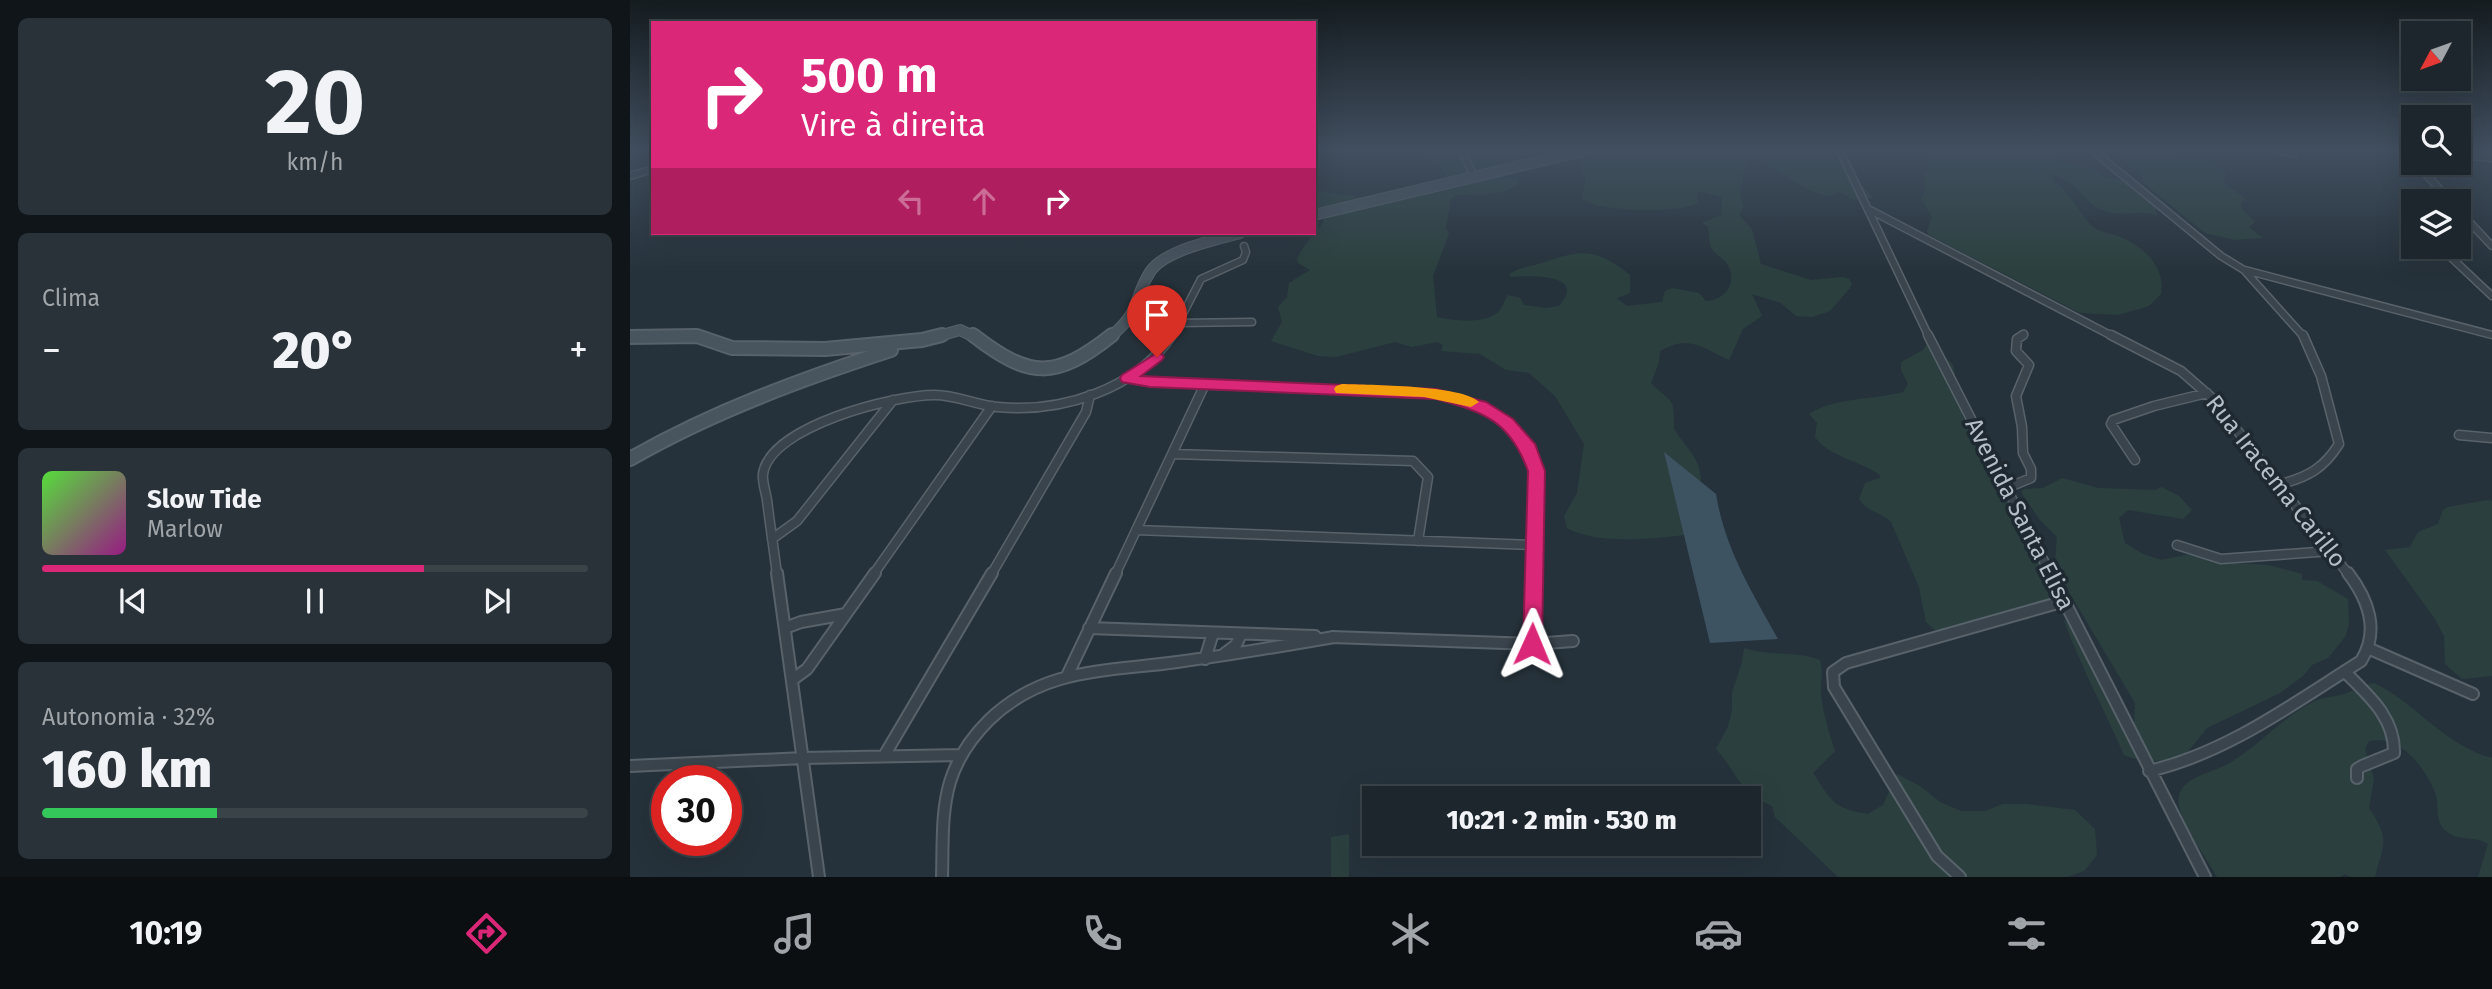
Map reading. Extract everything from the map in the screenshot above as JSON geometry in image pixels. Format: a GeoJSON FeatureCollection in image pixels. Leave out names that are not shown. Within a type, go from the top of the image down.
{"type":"FeatureCollection","features":[{"type":"Feature","properties":{"kind":"street"},"geometry":{"type":"LineString","coordinates":[[1316,215],[1420,190]]}},
{"type":"Feature","properties":{"kind":"street","name":"Avenida Santa Elisa"},"geometry":{"type":"LineString","coordinates":[[1860,190],[1915,309],[2205,877]]}},
{"type":"Feature","properties":{"kind":"street"},"geometry":{"type":"LineString","coordinates":[[2141,190],[2221,256],[2244,270],[2302,332],[2321,376],[2339,444],[2329,463],[2309,477],[2281,484]]}},
{"type":"Feature","properties":{"kind":"street","name":"Rua Iracema Carillo"},"geometry":{"type":"LineString","coordinates":[[1870,210],[2171,366],[2207,393],[2281,484],[2354,581],[2368,609],[2374,634],[2370,649]]}},
{"type":"Feature","properties":{"kind":"street"},"geometry":{"type":"LineString","coordinates":[[2471,224],[2492,246]]}},
{"type":"Feature","properties":{"kind":"street"},"geometry":{"type":"LineString","coordinates":[[630,459],[670,436],[809,377],[960,330],[969,332],[991,349],[1024,367],[1044,370],[1063,366],[1084,357],[1124,325],[1135,311],[1150,272],[1158,264],[1181,251],[1233,235]]}},
{"type":"Feature","properties":{"kind":"street"},"geometry":{"type":"LineString","coordinates":[[819,877],[763,474],[773,452],[792,436],[810,427],[893,400],[944,395],[992,406],[1048,405],[1090,395],[1128,378],[1164,350],[1201,279],[1243,260],[1246,255],[1244,246]]}},
{"type":"Feature","properties":{"kind":"street"},"geometry":{"type":"LineString","coordinates":[[2453,259],[2492,296]]}},
{"type":"Feature","properties":{"kind":"street"},"geometry":{"type":"LineString","coordinates":[[2244,270],[2492,335]]}},
{"type":"Feature","properties":{"kind":"street"},"geometry":{"type":"LineString","coordinates":[[1178,323],[1252,322]]}},
{"type":"Feature","properties":{"kind":"street"},"geometry":{"type":"LineString","coordinates":[[2007,488],[2031,478],[2031,469],[2023,453],[2016,396],[2018,386],[2029,370],[2029,365],[2016,351],[2017,339],[2024,334]]}},
{"type":"Feature","properties":{"kind":"street"},"geometry":{"type":"LineString","coordinates":[[630,337],[697,336],[732,348],[790,349],[825,349],[922,340]]}},
{"type":"Feature","properties":{"kind":"street"},"geometry":{"type":"LineString","coordinates":[[1128,378],[1150,382],[1424,392],[1448,395],[1481,406],[1515,429],[1531,453],[1536,471],[1532,644]]}},
{"type":"Feature","properties":{"kind":"street"},"geometry":{"type":"LineString","coordinates":[[1067,676],[1205,384]]}},
{"type":"Feature","properties":{"kind":"street"},"geometry":{"type":"LineString","coordinates":[[2135,460],[2111,424],[2113,421],[2154,406],[2207,393]]}},
{"type":"Feature","properties":{"kind":"street"},"geometry":{"type":"LineString","coordinates":[[884,756],[1086,412],[1090,395]]}},
{"type":"Feature","properties":{"kind":"street"},"geometry":{"type":"LineString","coordinates":[[772,538],[797,521],[893,400]]}},
{"type":"Feature","properties":{"kind":"street"},"geometry":{"type":"LineString","coordinates":[[792,680],[807,669],[992,406]]}},
{"type":"Feature","properties":{"kind":"street"},"geometry":{"type":"LineString","coordinates":[[2459,435],[2492,438]]}},
{"type":"Feature","properties":{"kind":"street"},"geometry":{"type":"LineString","coordinates":[[1172,454],[1413,461],[1428,477],[1418,541]]}},
{"type":"Feature","properties":{"kind":"street"},"geometry":{"type":"LineString","coordinates":[[1136,530],[1535,545]]}},
{"type":"Feature","properties":{"kind":"street"},"geometry":{"type":"LineString","coordinates":[[2177,545],[2221,559],[2331,551]]}},
{"type":"Feature","properties":{"kind":"street"},"geometry":{"type":"LineString","coordinates":[[1960,877],[1937,856],[1834,687],[1833,672],[1846,663],[2065,601]]}},
{"type":"Feature","properties":{"kind":"street"},"geometry":{"type":"LineString","coordinates":[[785,628],[801,622],[846,614]]}},
{"type":"Feature","properties":{"kind":"street"},"geometry":{"type":"LineString","coordinates":[[1089,628],[1532,644],[1573,641]]}},
{"type":"Feature","properties":{"kind":"street"},"geometry":{"type":"LineString","coordinates":[[1205,659],[1213,632]]}},
{"type":"Feature","properties":{"kind":"street"},"geometry":{"type":"LineString","coordinates":[[1221,656],[1236,645],[1241,634]]}},
{"type":"Feature","properties":{"kind":"street"},"geometry":{"type":"LineString","coordinates":[[943,877],[947,794],[962,755],[979,731],[1013,700],[1039,685],[1067,676],[1205,659],[1334,637]]}},
{"type":"Feature","properties":{"kind":"street"},"geometry":{"type":"LineString","coordinates":[[2149,771],[2180,764],[2246,733],[2346,673],[2361,661],[2370,649],[2473,694]]}},
{"type":"Feature","properties":{"kind":"street"},"geometry":{"type":"LineString","coordinates":[[2346,673],[2375,703],[2391,726],[2396,741],[2393,753],[2385,760],[2365,762],[2357,769],[2357,778]]}},
{"type":"Feature","properties":{"kind":"street"},"geometry":{"type":"LineString","coordinates":[[630,766],[803,758],[962,755]]}},
{"type":"Feature","properties":{"kind":"green space"},"geometry":{"type":"Polygon","coordinates":[[[1316,190],[1365,198],[1414,190],[1508,190],[1489,194],[1456,195],[1451,199],[1446,228],[1449,234],[1433,276],[1437,317],[1452,320],[1479,320],[1494,315],[1508,295],[1520,298],[1524,305],[1546,308],[1559,306],[1567,291],[1566,285],[1561,281],[1544,277],[1511,277],[1509,274],[1580,253],[1600,256],[1630,275],[1630,293],[1617,298],[1627,306],[1662,302],[1665,291],[1672,288],[1699,293],[1706,301],[1718,298],[1728,290],[1731,272],[1728,265],[1712,249],[1708,227],[1702,223],[1721,215],[1722,197],[1697,191],[1698,203],[1689,206],[1639,210],[1603,207],[1590,203],[1582,198],[1583,190],[1741,190],[1744,206],[1739,215],[1752,229],[1761,264],[1811,280],[1843,277],[1849,279],[1852,284],[1830,311],[1812,317],[1796,316],[1781,303],[1752,294],[1762,316],[1743,329],[1729,360],[1695,344],[1679,343],[1660,351],[1651,383],[1671,402],[1674,429],[1694,457],[1700,475],[1698,506],[1690,534],[1644,539],[1594,537],[1567,528],[1564,516],[1577,493],[1584,444],[1555,396],[1529,373],[1506,370],[1480,354],[1441,351],[1443,345],[1437,342],[1412,347],[1395,342],[1336,357],[1318,356],[1271,341],[1282,322],[1278,307],[1287,297],[1289,283],[1310,270],[1298,263],[1297,259],[1303,247],[1316,235],[1324,219],[1316,213],[1316,190]]]}},
{"type":"Feature","properties":{"kind":"green space"},"geometry":{"type":"Polygon","coordinates":[[[1810,190],[1866,190],[1873,198],[1854,200],[1839,192],[1832,196],[1810,190]]]}},
{"type":"Feature","properties":{"kind":"green space"},"geometry":{"type":"Polygon","coordinates":[[[1925,190],[2063,190],[2092,226],[2124,239],[2149,257],[2159,273],[2161,294],[2149,306],[2118,315],[2080,313],[1929,235],[1927,231],[1932,217],[1921,199],[1925,190]]]}},
{"type":"Feature","properties":{"kind":"green space"},"geometry":{"type":"Polygon","coordinates":[[[2077,190],[2137,190],[2155,205],[2157,215],[2109,212],[2089,202],[2077,190]]]}},
{"type":"Feature","properties":{"kind":"green space"},"geometry":{"type":"Polygon","coordinates":[[[2152,190],[2234,190],[2246,199],[2241,203],[2242,209],[2255,222],[2249,227],[2263,238],[2235,240],[2205,233],[2152,190]]]}},
{"type":"Feature","properties":{"kind":"green space"},"geometry":{"type":"Polygon","coordinates":[[[1929,341],[1953,365],[1963,417],[1979,439],[1999,490],[2034,540],[2051,575],[2056,600],[2028,619],[1958,631],[1935,630],[1926,622],[1919,587],[1891,522],[1866,507],[1859,499],[1865,483],[1880,478],[1880,475],[1828,449],[1815,437],[1817,423],[1809,414],[1843,402],[1903,392],[1908,384],[1901,370],[1901,362],[1923,350],[1929,341]]]}},
{"type":"Feature","properties":{"kind":"green space"},"geometry":{"type":"Polygon","coordinates":[[[2062,478],[2098,488],[2155,490],[2162,487],[2179,496],[2192,510],[2183,519],[2128,510],[2119,518],[2125,543],[2143,554],[2161,560],[2191,554],[2210,555],[2231,563],[2268,565],[2302,574],[2302,580],[2317,581],[2348,599],[2349,624],[2345,637],[2328,658],[2312,665],[2303,676],[2280,693],[2207,728],[2182,759],[2160,761],[2124,755],[2063,618],[2073,630],[2117,715],[2134,727],[2135,703],[2069,592],[2055,562],[2057,537],[2040,520],[2021,492],[2024,489],[2043,488],[2062,478]]]}},
{"type":"Feature","properties":{"kind":"green space"},"geometry":{"type":"Polygon","coordinates":[[[2492,501],[2492,676],[2462,679],[2445,664],[2444,636],[2435,619],[2385,550],[2410,547],[2418,532],[2438,524],[2443,510],[2448,507],[2492,501]]]}},
{"type":"Feature","properties":{"kind":"green space"},"geometry":{"type":"Polygon","coordinates":[[[1744,648],[1802,655],[1820,660],[1822,701],[1835,751],[1813,773],[1829,797],[1840,806],[1868,814],[1883,805],[1897,774],[1920,786],[1940,802],[1961,811],[1985,811],[2003,804],[2075,810],[2095,829],[2097,855],[2084,871],[2067,877],[1838,877],[1775,817],[1772,806],[1761,800],[1761,786],[1743,786],[1716,749],[1728,727],[1732,693],[1744,648]]]}},
{"type":"Feature","properties":{"kind":"green space"},"geometry":{"type":"Polygon","coordinates":[[[2374,683],[2404,701],[2460,744],[2492,758],[2492,877],[2478,877],[2488,844],[2455,836],[2446,831],[2438,817],[2434,790],[2424,771],[2400,747],[2380,740],[2369,741],[2365,749],[2374,779],[2369,808],[2383,834],[2375,877],[2351,877],[2345,874],[2340,877],[2217,877],[2181,815],[2179,796],[2186,784],[2237,758],[2290,716],[2313,702],[2374,683]]]}},
{"type":"Feature","properties":{"kind":"green space"},"geometry":{"type":"Polygon","coordinates":[[[1349,834],[1349,877],[1331,877],[1331,837],[1349,834]]]}},
{"type":"Feature","properties":{"kind":"water"},"geometry":{"type":"Polygon","coordinates":[[[1664,452],[1716,494],[1732,551],[1778,639],[1710,643],[1664,452]]]}},
{"type":"Feature","properties":{"kind":"slow traffic"},"geometry":{"type":"LineString","coordinates":[[1342,389],[1424,392],[1471,402]]}},
{"type":"Feature","properties":{"kind":"route"},"geometry":{"type":"LineString","coordinates":[[1157,357],[1128,378],[1150,382],[1424,392],[1460,398],[1481,406],[1508,422],[1527,444],[1536,471],[1532,644]]}}]}
